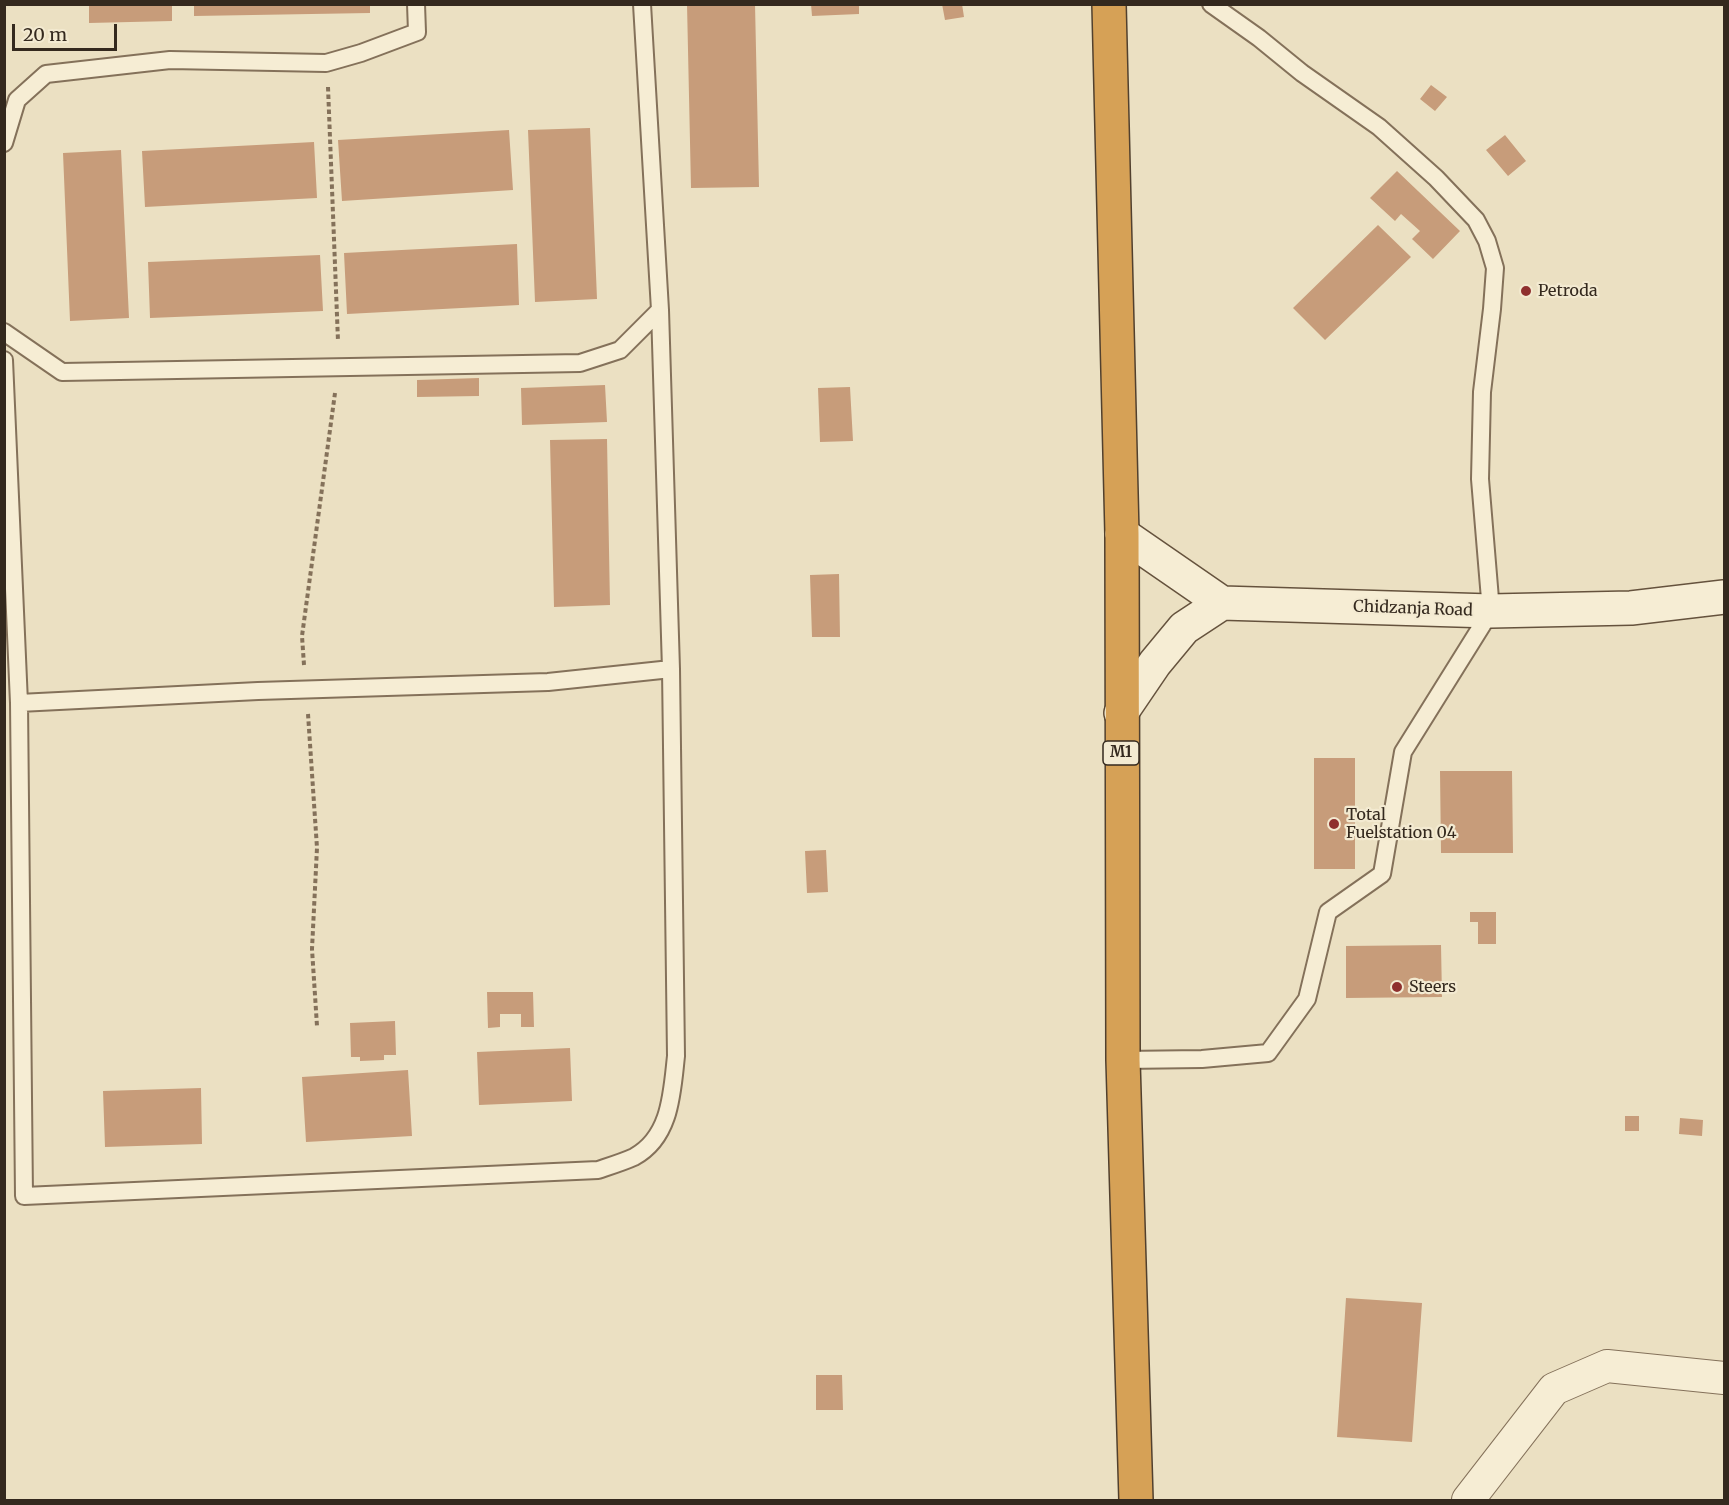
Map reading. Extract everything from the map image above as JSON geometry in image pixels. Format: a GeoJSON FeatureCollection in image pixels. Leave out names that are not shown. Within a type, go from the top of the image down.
{"type":"FeatureCollection","features":[{"type":"Feature","properties":{"kind":"highway","name":"M1"},"geometry":{"type":"LineString","coordinates":[[1109,4],[1122,534],[1123,1060],[1136,1500]]}},
{"type":"Feature","properties":{"kind":"street"},"geometry":{"type":"LineString","coordinates":[[1121,713],[1155,663],[1184,628],[1222,603],[1122,534]]}},
{"type":"Feature","properties":{"kind":"street","name":"Chidzanja Road"},"geometry":{"type":"LineString","coordinates":[[1222,603],[1491,611],[1631,608],[1725,597]]}},
{"type":"Feature","properties":{"kind":"street"},"geometry":{"type":"LineString","coordinates":[[1468,1500],[1554,1389],[1607,1366],[1725,1378]]}},
{"type":"Feature","properties":{"kind":"lane"},"geometry":{"type":"LineString","coordinates":[[4,142],[17,100],[46,74],[170,60],[327,63],[362,53],[417,32],[416,4]]}},
{"type":"Feature","properties":{"kind":"lane"},"geometry":{"type":"LineString","coordinates":[[4,360],[19,703],[24,1196],[598,1170],[636,1156],[660,1133],[671,1100],[676,1056],[670,669],[660,310],[642,4]]}},
{"type":"Feature","properties":{"kind":"lane"},"geometry":{"type":"LineString","coordinates":[[1123,1060],[1202,1059],[1268,1053],[1307,999],[1328,912],[1382,873],[1403,752],[1491,611],[1480,479],[1482,392],[1495,268],[1487,241],[1472,215],[1436,178],[1380,127],[1302,73],[1259,38],[1211,4]]}},
{"type":"Feature","properties":{"kind":"lane"},"geometry":{"type":"LineString","coordinates":[[4,333],[62,372],[580,363],[620,350],[660,310]]}},
{"type":"Feature","properties":{"kind":"lane"},"geometry":{"type":"LineString","coordinates":[[19,703],[258,691],[548,682],[670,669]]}},
{"type":"Feature","properties":{"kind":"path"},"geometry":{"type":"LineString","coordinates":[[306,690],[317,848],[312,949],[317,1026]]}},
{"type":"Feature","properties":{"kind":"building"},"geometry":{"type":"Polygon","coordinates":[[[89,4],[172,4],[172,21],[89,23],[89,4]]]}},
{"type":"Feature","properties":{"kind":"building"},"geometry":{"type":"Polygon","coordinates":[[[194,4],[370,4],[370,13],[194,16],[194,4]]]}},
{"type":"Feature","properties":{"kind":"building"},"geometry":{"type":"Polygon","coordinates":[[[687,4],[755,4],[759,187],[691,188],[687,4]]]}},
{"type":"Feature","properties":{"kind":"building"},"geometry":{"type":"Polygon","coordinates":[[[811,4],[859,4],[859,14],[812,16],[811,4]]]}},
{"type":"Feature","properties":{"kind":"building"},"geometry":{"type":"Polygon","coordinates":[[[942,4],[962,4],[964,17],[945,20],[942,4]]]}},
{"type":"Feature","properties":{"kind":"building"},"geometry":{"type":"Polygon","coordinates":[[[1431,85],[1447,97],[1435,111],[1420,99],[1431,85]]]}},
{"type":"Feature","properties":{"kind":"building"},"geometry":{"type":"Polygon","coordinates":[[[590,128],[597,299],[535,302],[528,130],[590,128]]]}},
{"type":"Feature","properties":{"kind":"building"},"geometry":{"type":"Polygon","coordinates":[[[509,130],[513,190],[342,201],[338,140],[509,130]]]}},
{"type":"Feature","properties":{"kind":"building"},"geometry":{"type":"Polygon","coordinates":[[[1505,135],[1526,161],[1508,176],[1486,150],[1505,135]]]}},
{"type":"Feature","properties":{"kind":"building"},"geometry":{"type":"Polygon","coordinates":[[[314,142],[317,198],[145,207],[142,151],[314,142]]]}},
{"type":"Feature","properties":{"kind":"building"},"geometry":{"type":"Polygon","coordinates":[[[121,150],[129,318],[70,321],[63,153],[121,150]]]}},
{"type":"Feature","properties":{"kind":"building"},"geometry":{"type":"Polygon","coordinates":[[[1397,171],[1460,231],[1433,259],[1412,239],[1420,231],[1401,214],[1395,221],[1370,198],[1397,171]]]}},
{"type":"Feature","properties":{"kind":"building"},"geometry":{"type":"Polygon","coordinates":[[[1378,225],[1411,257],[1325,340],[1293,308],[1378,225]]]}},
{"type":"Feature","properties":{"kind":"building"},"geometry":{"type":"Polygon","coordinates":[[[517,244],[519,305],[347,314],[344,253],[517,244]]]}},
{"type":"Feature","properties":{"kind":"building"},"geometry":{"type":"Polygon","coordinates":[[[320,255],[323,311],[150,318],[148,262],[320,255]]]}},
{"type":"Feature","properties":{"kind":"building"},"geometry":{"type":"Polygon","coordinates":[[[479,378],[479,396],[417,397],[417,380],[479,378]]]}},
{"type":"Feature","properties":{"kind":"building"},"geometry":{"type":"Polygon","coordinates":[[[605,385],[607,422],[522,425],[521,388],[605,385]]]}},
{"type":"Feature","properties":{"kind":"building"},"geometry":{"type":"Polygon","coordinates":[[[850,387],[853,441],[820,442],[818,388],[850,387]]]}},
{"type":"Feature","properties":{"kind":"building"},"geometry":{"type":"Polygon","coordinates":[[[607,439],[610,605],[554,607],[550,440],[607,439]]]}},
{"type":"Feature","properties":{"kind":"building"},"geometry":{"type":"Polygon","coordinates":[[[839,574],[840,637],[812,637],[810,575],[839,574]]]}},
{"type":"Feature","properties":{"kind":"building"},"geometry":{"type":"Polygon","coordinates":[[[1314,758],[1355,758],[1355,869],[1314,869],[1314,758]]]}},
{"type":"Feature","properties":{"kind":"building"},"geometry":{"type":"Polygon","coordinates":[[[1440,771],[1512,771],[1513,853],[1441,853],[1440,771]]]}},
{"type":"Feature","properties":{"kind":"building"},"geometry":{"type":"Polygon","coordinates":[[[826,850],[828,892],[807,893],[805,851],[826,850]]]}},
{"type":"Feature","properties":{"kind":"building"},"geometry":{"type":"Polygon","coordinates":[[[1470,912],[1496,912],[1496,944],[1478,944],[1478,922],[1470,922],[1470,912]]]}},
{"type":"Feature","properties":{"kind":"building"},"geometry":{"type":"Polygon","coordinates":[[[1441,945],[1442,997],[1346,998],[1346,946],[1441,945]]]}},
{"type":"Feature","properties":{"kind":"building"},"geometry":{"type":"Polygon","coordinates":[[[487,992],[533,992],[534,1027],[521,1027],[521,1014],[500,1014],[500,1027],[488,1028],[487,992]]]}},
{"type":"Feature","properties":{"kind":"building"},"geometry":{"type":"Polygon","coordinates":[[[395,1021],[396,1055],[384,1055],[384,1060],[360,1061],[360,1057],[351,1057],[350,1023],[395,1021]]]}},
{"type":"Feature","properties":{"kind":"building"},"geometry":{"type":"Polygon","coordinates":[[[570,1048],[572,1101],[479,1105],[477,1052],[570,1048]]]}},
{"type":"Feature","properties":{"kind":"building"},"geometry":{"type":"Polygon","coordinates":[[[408,1070],[412,1136],[306,1142],[302,1077],[408,1070]]]}},
{"type":"Feature","properties":{"kind":"building"},"geometry":{"type":"Polygon","coordinates":[[[201,1088],[202,1144],[105,1147],[103,1091],[201,1088]]]}},
{"type":"Feature","properties":{"kind":"building"},"geometry":{"type":"Polygon","coordinates":[[[1625,1116],[1639,1116],[1639,1131],[1625,1131],[1625,1116]]]}},
{"type":"Feature","properties":{"kind":"building"},"geometry":{"type":"Polygon","coordinates":[[[1680,1118],[1703,1120],[1702,1136],[1679,1134],[1680,1118]]]}},
{"type":"Feature","properties":{"kind":"building"},"geometry":{"type":"Polygon","coordinates":[[[1346,1298],[1422,1303],[1412,1442],[1337,1437],[1346,1298]]]}},
{"type":"Feature","properties":{"kind":"building"},"geometry":{"type":"Polygon","coordinates":[[[816,1375],[842,1375],[843,1410],[816,1410],[816,1375]]]}},
{"type":"Feature","properties":{"kind":"place","name":"Petroda"},"geometry":{"type":"Point","coordinates":[1526,291]}},
{"type":"Feature","properties":{"kind":"place","name":"Total Fuelstation 04"},"geometry":{"type":"Point","coordinates":[1334,824]}},
{"type":"Feature","properties":{"kind":"place","name":"Steers"},"geometry":{"type":"Point","coordinates":[1397,987]}}]}
